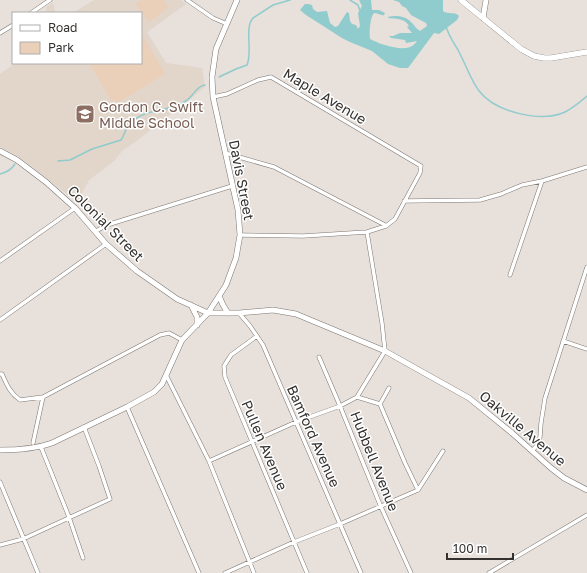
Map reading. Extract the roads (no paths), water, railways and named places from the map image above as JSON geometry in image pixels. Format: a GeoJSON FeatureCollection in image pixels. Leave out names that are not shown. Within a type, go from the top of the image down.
{"type":"FeatureCollection","features":[{"type":"Feature","properties":{"kind":"main road"},"geometry":{"type":"LineString","coordinates":[[461,0],[521,49],[534,56],[551,58],[587,52]]}},
{"type":"Feature","properties":{"kind":"street"},"geometry":{"type":"LineString","coordinates":[[32,12],[50,0]]}},
{"type":"Feature","properties":{"kind":"street"},"geometry":{"type":"LineString","coordinates":[[187,0],[214,18],[227,24]]}},
{"type":"Feature","properties":{"kind":"street","name":"Davis Street"},"geometry":{"type":"LineString","coordinates":[[182,340],[208,313],[226,285],[236,258],[240,235],[238,210],[213,97],[212,77],[216,49],[237,0]]}},
{"type":"Feature","properties":{"kind":"street"},"geometry":{"type":"LineString","coordinates":[[483,18],[486,0]]}},
{"type":"Feature","properties":{"kind":"street"},"geometry":{"type":"LineString","coordinates":[[0,33],[12,26]]}},
{"type":"Feature","properties":{"kind":"street","name":"Maple Avenue"},"geometry":{"type":"LineString","coordinates":[[213,97],[227,94],[258,80],[271,77],[420,166],[420,173],[404,201]]}},
{"type":"Feature","properties":{"kind":"street","name":"Colonial Street"},"geometry":{"type":"LineString","coordinates":[[0,151],[17,160],[46,182],[75,208],[106,244],[137,271],[177,299],[208,313],[239,313],[272,310],[296,314],[385,351],[444,384]]}},
{"type":"Feature","properties":{"kind":"street"},"geometry":{"type":"LineString","coordinates":[[225,153],[274,167],[386,226]]}},
{"type":"Feature","properties":{"kind":"street"},"geometry":{"type":"LineString","coordinates":[[240,235],[303,236],[367,232],[386,226],[395,219],[404,201],[480,200],[501,194],[522,185],[542,181],[587,166]]}},
{"type":"Feature","properties":{"kind":"street"},"geometry":{"type":"LineString","coordinates":[[510,275],[542,181]]}},
{"type":"Feature","properties":{"kind":"street"},"geometry":{"type":"LineString","coordinates":[[96,231],[107,225],[232,186]]}},
{"type":"Feature","properties":{"kind":"street"},"geometry":{"type":"LineString","coordinates":[[0,261],[75,208]]}},
{"type":"Feature","properties":{"kind":"street"},"geometry":{"type":"LineString","coordinates":[[209,461],[296,422],[340,406],[357,397],[385,351],[382,323],[367,232]]}},
{"type":"Feature","properties":{"kind":"street"},"geometry":{"type":"LineString","coordinates":[[0,320],[106,244]]}},
{"type":"Feature","properties":{"kind":"street"},"geometry":{"type":"LineString","coordinates":[[532,451],[538,444],[545,398],[587,267]]}},
{"type":"Feature","properties":{"kind":"street"},"geometry":{"type":"LineString","coordinates":[[219,296],[228,313]]}},
{"type":"Feature","properties":{"kind":"street"},"geometry":{"type":"LineString","coordinates":[[191,305],[197,317],[197,325]]}},
{"type":"Feature","properties":{"kind":"street","name":"Bamford Avenue"},"geometry":{"type":"LineString","coordinates":[[239,313],[263,345],[360,573]]}},
{"type":"Feature","properties":{"kind":"street"},"geometry":{"type":"LineString","coordinates":[[0,374],[2,374],[8,389],[20,400],[43,397],[160,335],[169,333],[182,340],[162,384],[154,392],[127,407],[52,443],[41,447],[32,446],[15,450],[0,450]]}},
{"type":"Feature","properties":{"kind":"street","name":"Pullen Avenue"},"geometry":{"type":"LineString","coordinates":[[256,336],[231,355],[224,366],[225,377],[307,573]]}},
{"type":"Feature","properties":{"kind":"street"},"geometry":{"type":"LineString","coordinates":[[563,341],[587,349]]}},
{"type":"Feature","properties":{"kind":"street","name":"Hubbell Avenue"},"geometry":{"type":"LineString","coordinates":[[319,357],[381,507],[412,573]]}},
{"type":"Feature","properties":{"kind":"street"},"geometry":{"type":"LineString","coordinates":[[166,375],[209,461],[254,573]]}},
{"type":"Feature","properties":{"kind":"street","name":"Oakville Avenue"},"geometry":{"type":"LineString","coordinates":[[444,384],[469,398],[564,478],[587,490]]}},
{"type":"Feature","properties":{"kind":"street"},"geometry":{"type":"LineString","coordinates":[[380,404],[389,388]]}},
{"type":"Feature","properties":{"kind":"street"},"geometry":{"type":"LineString","coordinates":[[32,446],[43,397]]}},
{"type":"Feature","properties":{"kind":"street"},"geometry":{"type":"LineString","coordinates":[[357,397],[380,404]]}},
{"type":"Feature","properties":{"kind":"street"},"geometry":{"type":"LineString","coordinates":[[380,404],[404,463],[418,490]]}},
{"type":"Feature","properties":{"kind":"street"},"geometry":{"type":"LineString","coordinates":[[127,407],[199,573]]}},
{"type":"Feature","properties":{"kind":"street"},"geometry":{"type":"LineString","coordinates":[[0,545],[23,539],[110,499],[84,428]]}},
{"type":"Feature","properties":{"kind":"street"},"geometry":{"type":"LineString","coordinates":[[41,447],[69,517],[82,558]]}},
{"type":"Feature","properties":{"kind":"street"},"geometry":{"type":"LineString","coordinates":[[225,573],[294,542],[381,507],[418,490],[443,451]]}},
{"type":"Feature","properties":{"kind":"street"},"geometry":{"type":"LineString","coordinates":[[0,482],[38,573]]}},
{"type":"Feature","properties":{"kind":"street"},"geometry":{"type":"LineString","coordinates":[[490,573],[587,515]]}},
{"type":"Feature","properties":{"kind":"water"},"geometry":{"type":"Polygon","coordinates":[[[359,0],[371,0],[372,10],[379,10],[385,13],[383,15],[374,13],[370,25],[370,39],[395,48],[410,47],[417,41],[406,43],[405,40],[391,38],[389,36],[400,33],[412,33],[407,27],[409,26],[407,23],[400,19],[388,17],[398,16],[404,18],[410,21],[420,31],[427,26],[426,23],[411,15],[399,2],[393,0],[443,0],[443,11],[459,16],[457,20],[439,34],[434,33],[408,68],[400,68],[388,64],[372,51],[342,38],[300,10],[305,4],[308,4],[312,5],[313,9],[317,12],[327,11],[330,23],[335,27],[338,26],[347,12],[349,13],[350,21],[352,24],[356,25],[358,29],[360,26],[358,13],[362,6],[359,0]]]}},
{"type":"Feature","properties":{"kind":"waterway"},"geometry":{"type":"LineString","coordinates":[[219,77],[247,65],[249,59],[249,28],[250,22],[253,18],[273,5],[290,0]]}},
{"type":"Feature","properties":{"kind":"waterway"},"geometry":{"type":"LineString","coordinates":[[350,0],[358,5],[360,11]]}},
{"type":"Feature","properties":{"kind":"waterway"},"geometry":{"type":"LineString","coordinates":[[446,27],[477,88],[487,99],[497,105],[520,114],[532,116],[555,115],[574,107],[587,96]]}},
{"type":"Feature","properties":{"kind":"waterway"},"geometry":{"type":"LineString","coordinates":[[58,161],[70,160],[92,149],[121,140],[128,126],[141,116],[177,106],[188,99],[199,87],[205,85]]}},
{"type":"Feature","properties":{"kind":"waterway"},"geometry":{"type":"LineString","coordinates":[[0,174],[9,170],[15,164]]}},
{"type":"Feature","properties":{"kind":"place","name":"Gordon C. Swift Middle School"},"geometry":{"type":"Point","coordinates":[85,114]}}]}
